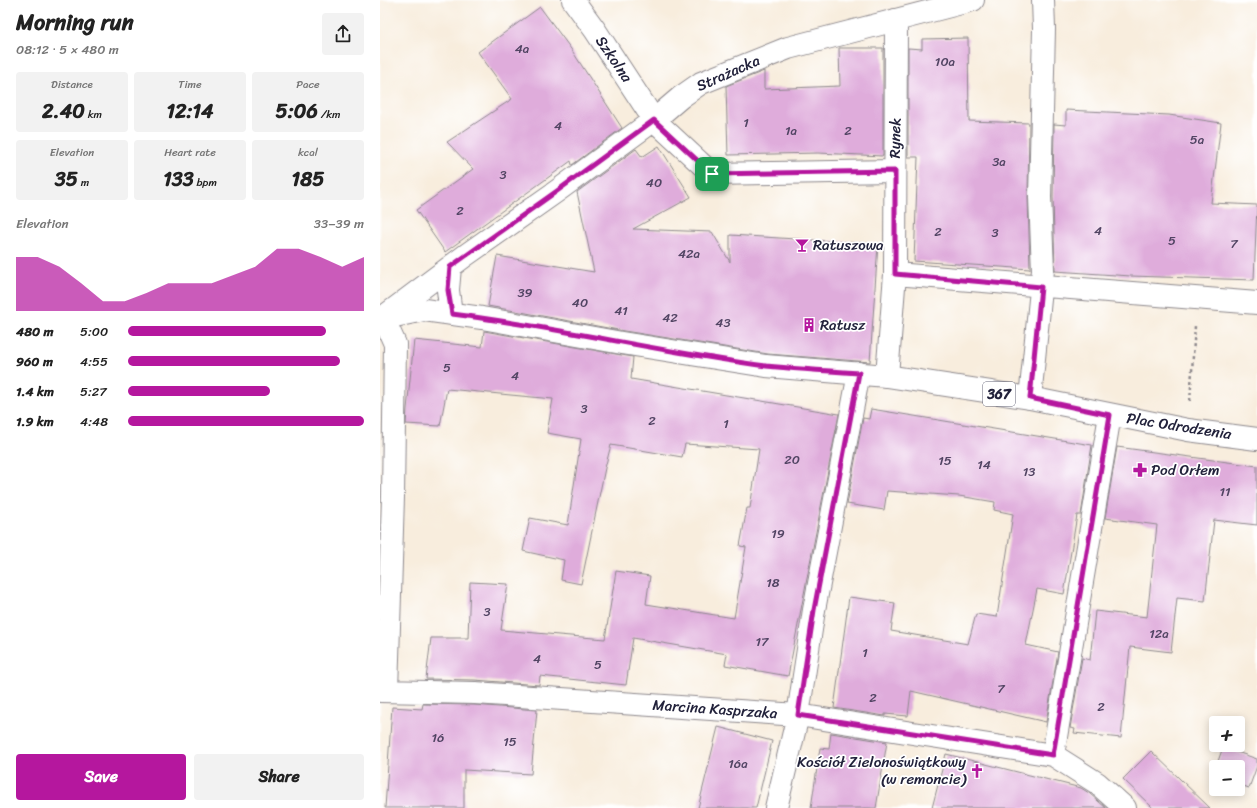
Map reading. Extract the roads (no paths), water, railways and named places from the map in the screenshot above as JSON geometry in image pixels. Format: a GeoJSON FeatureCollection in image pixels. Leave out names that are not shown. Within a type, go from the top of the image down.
{"type":"FeatureCollection","features":[{"type":"Feature","properties":{"kind":"street","name":"Szkolna"},"geometry":{"type":"LineString","coordinates":[[573,0],[654,120],[712,174],[895,171]]}},
{"type":"Feature","properties":{"kind":"street","name":"Strażacka"},"geometry":{"type":"LineString","coordinates":[[382,318],[450,267],[654,120],[681,97],[701,83],[788,48],[973,0]]}},
{"type":"Feature","properties":{"kind":"street"},"geometry":{"type":"LineString","coordinates":[[1030,398],[1042,278],[1040,197],[1044,29],[1043,0]]}},
{"type":"Feature","properties":{"kind":"street","name":"Rynek"},"geometry":{"type":"LineString","coordinates":[[887,376],[895,274],[896,20]]}},
{"type":"Feature","properties":{"kind":"street"},"geometry":{"type":"LineString","coordinates":[[450,267],[448,290],[452,314]]}},
{"type":"Feature","properties":{"kind":"street"},"geometry":{"type":"LineString","coordinates":[[895,274],[1042,278],[1257,303]]}},
{"type":"Feature","properties":{"kind":"street","name":"367"},"geometry":{"type":"LineString","coordinates":[[382,318],[424,310],[482,318],[622,343],[766,366],[859,373]]}},
{"type":"Feature","properties":{"kind":"street"},"geometry":{"type":"LineString","coordinates":[[382,318],[396,344],[393,497],[384,691]]}},
{"type":"Feature","properties":{"kind":"street"},"geometry":{"type":"LineString","coordinates":[[776,808],[798,715],[814,610],[859,373]]}},
{"type":"Feature","properties":{"kind":"street","name":"Plac Odrodzenia"},"geometry":{"type":"LineString","coordinates":[[859,373],[1030,398],[1188,430],[1257,438]]}},
{"type":"Feature","properties":{"kind":"street"},"geometry":{"type":"LineString","coordinates":[[1053,755],[1110,415]]}},
{"type":"Feature","properties":{"kind":"street","name":"Marcina Kasprzaka"},"geometry":{"type":"LineString","coordinates":[[384,691],[475,694],[798,715],[1053,755],[1097,783],[1125,808]]}},
{"type":"Feature","properties":{"kind":"place","name":"Ratuszowa"},"geometry":{"type":"Point","coordinates":[802,245]}},
{"type":"Feature","properties":{"kind":"place","name":"Ratusz"},"geometry":{"type":"Point","coordinates":[809,325]}},
{"type":"Feature","properties":{"kind":"place","name":"Pod Orłem"},"geometry":{"type":"Point","coordinates":[1140,470]}},
{"type":"Feature","properties":{"kind":"place","name":"Kościół Zielonoświątkowy (w remoncie)"},"geometry":{"type":"Point","coordinates":[977,771]}}]}
